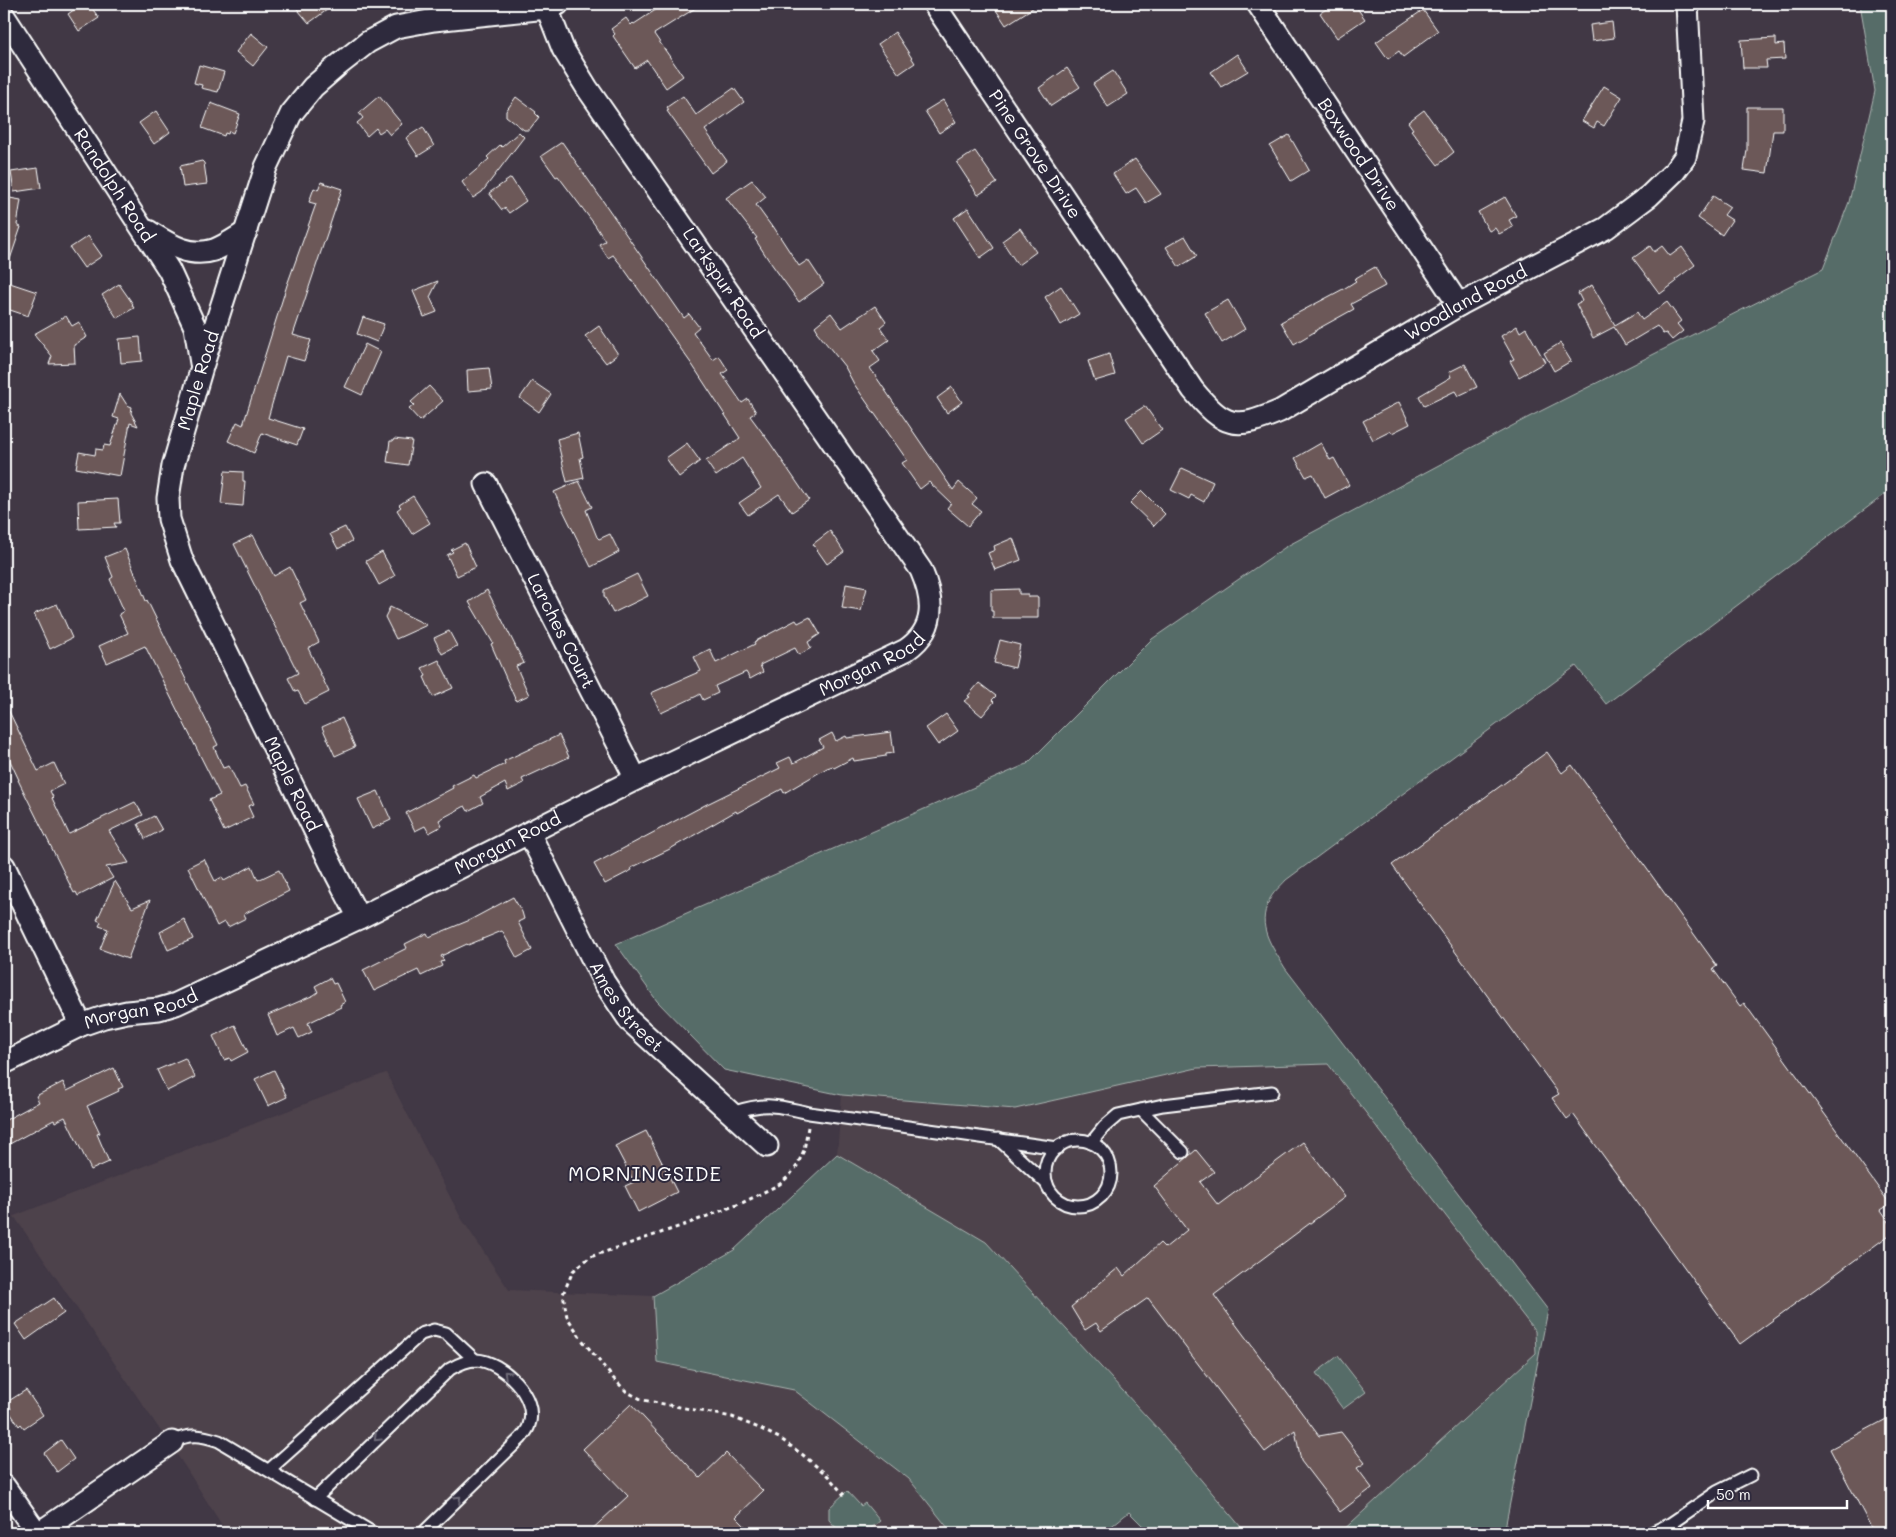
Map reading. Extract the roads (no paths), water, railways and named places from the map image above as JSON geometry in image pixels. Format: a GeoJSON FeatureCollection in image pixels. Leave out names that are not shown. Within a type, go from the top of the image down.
{"type":"FeatureCollection","features":[{"type":"Feature","properties":{"kind":"street"},"geometry":{"type":"LineString","coordinates":[[4,15],[10,4]]}},
{"type":"Feature","properties":{"kind":"street","name":"Pine Grove Drive"},"geometry":{"type":"LineString","coordinates":[[934,4],[1136,306]]}},
{"type":"Feature","properties":{"kind":"street","name":"Boxwood Drive"},"geometry":{"type":"LineString","coordinates":[[1258,4],[1459,305]]}},
{"type":"Feature","properties":{"kind":"street","name":"Woodland Road"},"geometry":{"type":"LineString","coordinates":[[1136,306],[1193,390],[1210,410],[1223,420],[1253,422],[1280,411],[1459,305],[1606,228],[1650,196],[1674,172],[1685,157],[1693,121],[1687,4]]}},
{"type":"Feature","properties":{"kind":"street","name":"Maple Road"},"geometry":{"type":"LineString","coordinates":[[358,918],[182,560],[169,519],[168,498],[173,466],[202,367],[266,167],[291,114],[313,87],[368,42],[396,27],[434,20],[552,6]]}},
{"type":"Feature","properties":{"kind":"street","name":"Larkspur Road"},"geometry":{"type":"LineString","coordinates":[[552,6],[563,49],[587,88],[724,284],[823,431],[910,553]]}},
{"type":"Feature","properties":{"kind":"street","name":"Randolph Road"},"geometry":{"type":"LineString","coordinates":[[4,15],[170,270],[195,328],[202,367]]}},
{"type":"Feature","properties":{"kind":"street"},"geometry":{"type":"LineString","coordinates":[[144,228],[177,249],[197,252],[215,250],[246,232]]}},
{"type":"Feature","properties":{"kind":"street","name":"Larches Court"},"geometry":{"type":"LineString","coordinates":[[486,484],[636,779]]}},
{"type":"Feature","properties":{"kind":"street","name":"Morgan Road"},"geometry":{"type":"LineString","coordinates":[[4,1063],[81,1025],[104,1017],[127,1012],[159,1010],[176,1004],[358,918],[636,779],[913,645],[921,636],[931,612],[927,585],[921,570],[910,553]]}},
{"type":"Feature","properties":{"kind":"street","name":"Ames Street"},"geometry":{"type":"LineString","coordinates":[[528,833],[604,982],[630,1021],[767,1146]]}},
{"type":"Feature","properties":{"kind":"street"},"geometry":{"type":"LineString","coordinates":[[4,866],[81,1025]]}},
{"type":"Feature","properties":{"kind":"street"},"geometry":{"type":"LineString","coordinates":[[4,1486],[38,1533],[172,1442]]}},
{"type":"Feature","properties":{"kind":"lane"},"geometry":{"type":"LineString","coordinates":[[1091,1143],[1104,1126],[1118,1115],[1163,1105],[1272,1092]]}},
{"type":"Feature","properties":{"kind":"lane"},"geometry":{"type":"LineString","coordinates":[[731,1113],[755,1106],[773,1105],[809,1113],[1058,1148]]}},
{"type":"Feature","properties":{"kind":"lane"},"geometry":{"type":"LineString","coordinates":[[1140,1110],[1183,1152]]}},
{"type":"Feature","properties":{"kind":"lane"},"geometry":{"type":"LineString","coordinates":[[998,1139],[1047,1184]]}},
{"type":"Feature","properties":{"kind":"lane"},"geometry":{"type":"LineString","coordinates":[[1082,1140],[1091,1143],[1101,1150],[1109,1161],[1111,1180],[1107,1190],[1099,1199],[1090,1204],[1079,1206],[1071,1205],[1052,1194],[1047,1184],[1045,1173],[1050,1156],[1058,1148],[1068,1142],[1082,1140]]}},
{"type":"Feature","properties":{"kind":"lane"},"geometry":{"type":"LineString","coordinates":[[268,1470],[420,1334],[434,1330],[446,1333],[475,1360],[499,1367],[512,1378],[525,1394],[531,1410],[529,1426],[521,1438],[423,1533]]}},
{"type":"Feature","properties":{"kind":"lane"},"geometry":{"type":"LineString","coordinates":[[315,1498],[450,1369],[458,1364],[475,1360]]}},
{"type":"Feature","properties":{"kind":"lane"},"geometry":{"type":"LineString","coordinates":[[172,1442],[183,1436],[196,1435],[220,1441],[373,1533]]}},
{"type":"Feature","properties":{"kind":"lane"},"geometry":{"type":"LineString","coordinates":[[1651,1533],[1673,1528],[1718,1492],[1752,1475]]}},
{"type":"Feature","properties":{"kind":"district","name":"MORNINGSIDE"},"geometry":{"type":"Point","coordinates":[645,1174]}}]}
